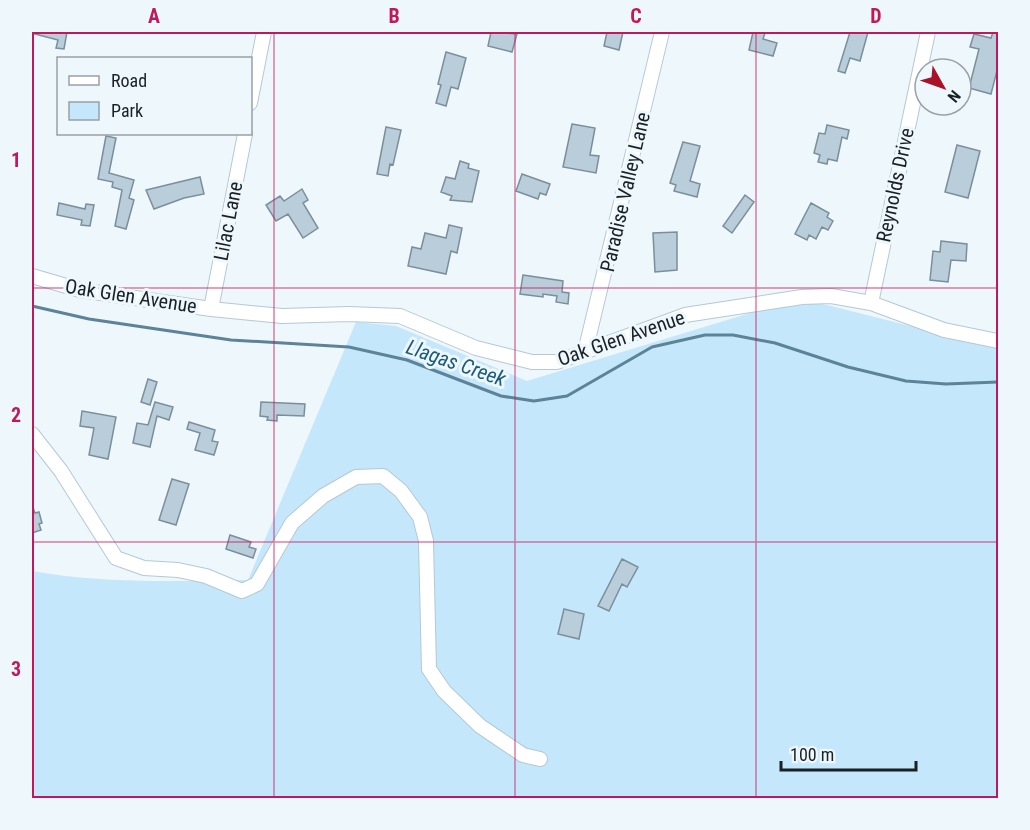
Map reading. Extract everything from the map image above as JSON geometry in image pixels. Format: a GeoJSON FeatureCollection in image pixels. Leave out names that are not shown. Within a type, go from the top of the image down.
{"type":"FeatureCollection","features":[{"type":"Feature","properties":{"kind":"street"},"geometry":{"type":"LineString","coordinates":[[252,93],[264,32]]}},
{"type":"Feature","properties":{"kind":"street","name":"Paradise Valley Lane"},"geometry":{"type":"LineString","coordinates":[[585,352],[662,32]]}},
{"type":"Feature","properties":{"kind":"street","name":"Reynolds Drive"},"geometry":{"type":"LineString","coordinates":[[871,303],[928,32]]}},
{"type":"Feature","properties":{"kind":"street","name":"Lilac Lane"},"geometry":{"type":"LineString","coordinates":[[211,309],[244,135]]}},
{"type":"Feature","properties":{"kind":"street","name":"Oak Glen Avenue"},"geometry":{"type":"LineString","coordinates":[[32,276],[80,290],[211,309],[282,316],[350,314],[400,316],[476,348],[532,362],[557,362],[685,315],[802,297],[831,296],[871,303],[944,330],[999,341]]}},
{"type":"Feature","properties":{"kind":"street"},"geometry":{"type":"LineString","coordinates":[[32,434],[61,471],[116,558],[144,568],[178,570],[206,576],[242,591],[257,584],[292,523],[323,496],[356,477],[383,476],[401,491],[420,517],[426,541],[429,669],[444,691],[488,733],[523,755],[540,759]]}},
{"type":"Feature","properties":{"kind":"green space"},"geometry":{"type":"Polygon","coordinates":[[[799,298],[998,348],[998,798],[32,798],[32,571],[112,580],[248,580],[356,322],[396,326],[527,381],[799,298]]]}},
{"type":"Feature","properties":{"kind":"building"},"geometry":{"type":"Polygon","coordinates":[[[36,32],[67,32],[64,49],[56,48],[58,40],[35,34],[36,32]]]}},
{"type":"Feature","properties":{"kind":"building"},"geometry":{"type":"Polygon","coordinates":[[[491,32],[517,34],[512,52],[488,46],[491,32]]]}},
{"type":"Feature","properties":{"kind":"building"},"geometry":{"type":"Polygon","coordinates":[[[607,32],[623,32],[619,50],[604,46],[607,32]]]}},
{"type":"Feature","properties":{"kind":"building"},"geometry":{"type":"Polygon","coordinates":[[[753,32],[765,33],[763,39],[777,43],[773,56],[749,50],[753,32]]]}},
{"type":"Feature","properties":{"kind":"building"},"geometry":{"type":"Polygon","coordinates":[[[850,32],[868,32],[860,61],[850,58],[845,73],[838,71],[850,32]]]}},
{"type":"Feature","properties":{"kind":"building"},"geometry":{"type":"Polygon","coordinates":[[[993,32],[999,32],[999,63],[991,94],[973,89],[973,72],[979,49],[970,47],[974,34],[991,38],[993,32]]]}},
{"type":"Feature","properties":{"kind":"building"},"geometry":{"type":"Polygon","coordinates":[[[446,52],[466,58],[458,89],[451,87],[446,106],[436,103],[446,52]]]}},
{"type":"Feature","properties":{"kind":"building"},"geometry":{"type":"Polygon","coordinates":[[[572,124],[595,128],[590,155],[599,156],[596,173],[563,167],[572,124]]]}},
{"type":"Feature","properties":{"kind":"building"},"geometry":{"type":"Polygon","coordinates":[[[827,125],[849,130],[847,139],[842,137],[837,161],[828,159],[827,164],[818,162],[820,155],[814,153],[819,133],[825,134],[827,125]]]}},
{"type":"Feature","properties":{"kind":"building"},"geometry":{"type":"Polygon","coordinates":[[[386,127],[401,130],[393,165],[390,164],[388,176],[377,174],[386,127]]]}},
{"type":"Feature","properties":{"kind":"building"},"geometry":{"type":"Polygon","coordinates":[[[106,136],[116,138],[109,173],[134,180],[129,198],[134,200],[126,229],[115,226],[122,190],[112,187],[113,182],[98,179],[106,136]]]}},
{"type":"Feature","properties":{"kind":"building"},"geometry":{"type":"Polygon","coordinates":[[[683,142],[700,146],[690,181],[700,184],[697,197],[674,191],[676,185],[670,183],[683,142]]]}},
{"type":"Feature","properties":{"kind":"building"},"geometry":{"type":"Polygon","coordinates":[[[957,145],[980,151],[968,198],[945,192],[957,145]]]}},
{"type":"Feature","properties":{"kind":"building"},"geometry":{"type":"Polygon","coordinates":[[[460,161],[469,164],[468,168],[479,171],[472,202],[450,200],[452,196],[441,192],[446,177],[455,179],[460,161]]]}},
{"type":"Feature","properties":{"kind":"building"},"geometry":{"type":"Polygon","coordinates":[[[522,174],[550,184],[546,195],[540,193],[538,199],[516,191],[522,174]]]}},
{"type":"Feature","properties":{"kind":"building"},"geometry":{"type":"Polygon","coordinates":[[[200,177],[204,194],[184,198],[154,209],[146,190],[200,177]]]}},
{"type":"Feature","properties":{"kind":"building"},"geometry":{"type":"Polygon","coordinates":[[[302,189],[308,200],[303,203],[318,228],[303,238],[288,214],[276,221],[266,205],[280,196],[284,201],[302,189]]]}},
{"type":"Feature","properties":{"kind":"building"},"geometry":{"type":"Polygon","coordinates":[[[745,195],[754,202],[732,233],[723,226],[745,195]]]}},
{"type":"Feature","properties":{"kind":"building"},"geometry":{"type":"Polygon","coordinates":[[[59,203],[85,209],[86,204],[94,205],[90,226],[81,225],[82,220],[57,215],[59,203]]]}},
{"type":"Feature","properties":{"kind":"building"},"geometry":{"type":"Polygon","coordinates":[[[811,203],[829,213],[827,217],[833,221],[828,230],[822,227],[816,239],[809,235],[807,240],[795,234],[811,203]]]}},
{"type":"Feature","properties":{"kind":"building"},"geometry":{"type":"Polygon","coordinates":[[[449,225],[462,228],[457,253],[451,251],[446,274],[408,266],[412,247],[421,249],[425,233],[446,238],[449,225]]]}},
{"type":"Feature","properties":{"kind":"building"},"geometry":{"type":"Polygon","coordinates":[[[677,232],[677,270],[655,272],[653,233],[677,232]]]}},
{"type":"Feature","properties":{"kind":"building"},"geometry":{"type":"Polygon","coordinates":[[[941,241],[967,244],[966,261],[951,260],[948,282],[930,280],[933,251],[940,252],[941,241]]]}},
{"type":"Feature","properties":{"kind":"building"},"geometry":{"type":"Polygon","coordinates":[[[523,275],[563,281],[562,292],[569,293],[568,304],[556,302],[557,296],[520,294],[523,275]]]}},
{"type":"Feature","properties":{"kind":"building"},"geometry":{"type":"Polygon","coordinates":[[[148,379],[157,382],[150,405],[141,402],[148,379]]]}},
{"type":"Feature","properties":{"kind":"building"},"geometry":{"type":"Polygon","coordinates":[[[155,402],[173,407],[169,420],[157,416],[150,447],[133,443],[137,423],[148,425],[155,402]]]}},
{"type":"Feature","properties":{"kind":"building"},"geometry":{"type":"Polygon","coordinates":[[[261,402],[305,404],[304,416],[277,415],[277,421],[267,420],[268,417],[260,416],[261,402]]]}},
{"type":"Feature","properties":{"kind":"building"},"geometry":{"type":"Polygon","coordinates":[[[82,411],[116,417],[108,459],[89,455],[94,428],[80,426],[82,411]]]}},
{"type":"Feature","properties":{"kind":"building"},"geometry":{"type":"Polygon","coordinates":[[[189,422],[215,430],[212,441],[218,442],[214,455],[195,450],[200,433],[187,429],[189,422]]]}},
{"type":"Feature","properties":{"kind":"building"},"geometry":{"type":"Polygon","coordinates":[[[172,479],[189,484],[176,525],[159,520],[172,479]]]}},
{"type":"Feature","properties":{"kind":"building"},"geometry":{"type":"Polygon","coordinates":[[[32,505],[35,513],[39,512],[42,523],[39,524],[41,530],[32,533],[32,505]]]}},
{"type":"Feature","properties":{"kind":"building"},"geometry":{"type":"Polygon","coordinates":[[[230,535],[251,542],[249,547],[256,549],[253,558],[226,549],[230,535]]]}},
{"type":"Feature","properties":{"kind":"building"},"geometry":{"type":"Polygon","coordinates":[[[622,559],[638,567],[627,587],[622,584],[609,611],[598,606],[622,559]]]}},
{"type":"Feature","properties":{"kind":"building"},"geometry":{"type":"Polygon","coordinates":[[[564,609],[584,614],[579,639],[558,634],[564,609]]]}},
{"type":"Feature","properties":{"kind":"waterway","name":"Llagas Creek"},"geometry":{"type":"LineString","coordinates":[[32,306],[89,319],[231,340],[349,347],[407,360],[501,396],[534,401],[567,396],[652,347],[705,335],[733,335],[775,343],[848,367],[906,381],[946,384],[998,382]]}}]}
